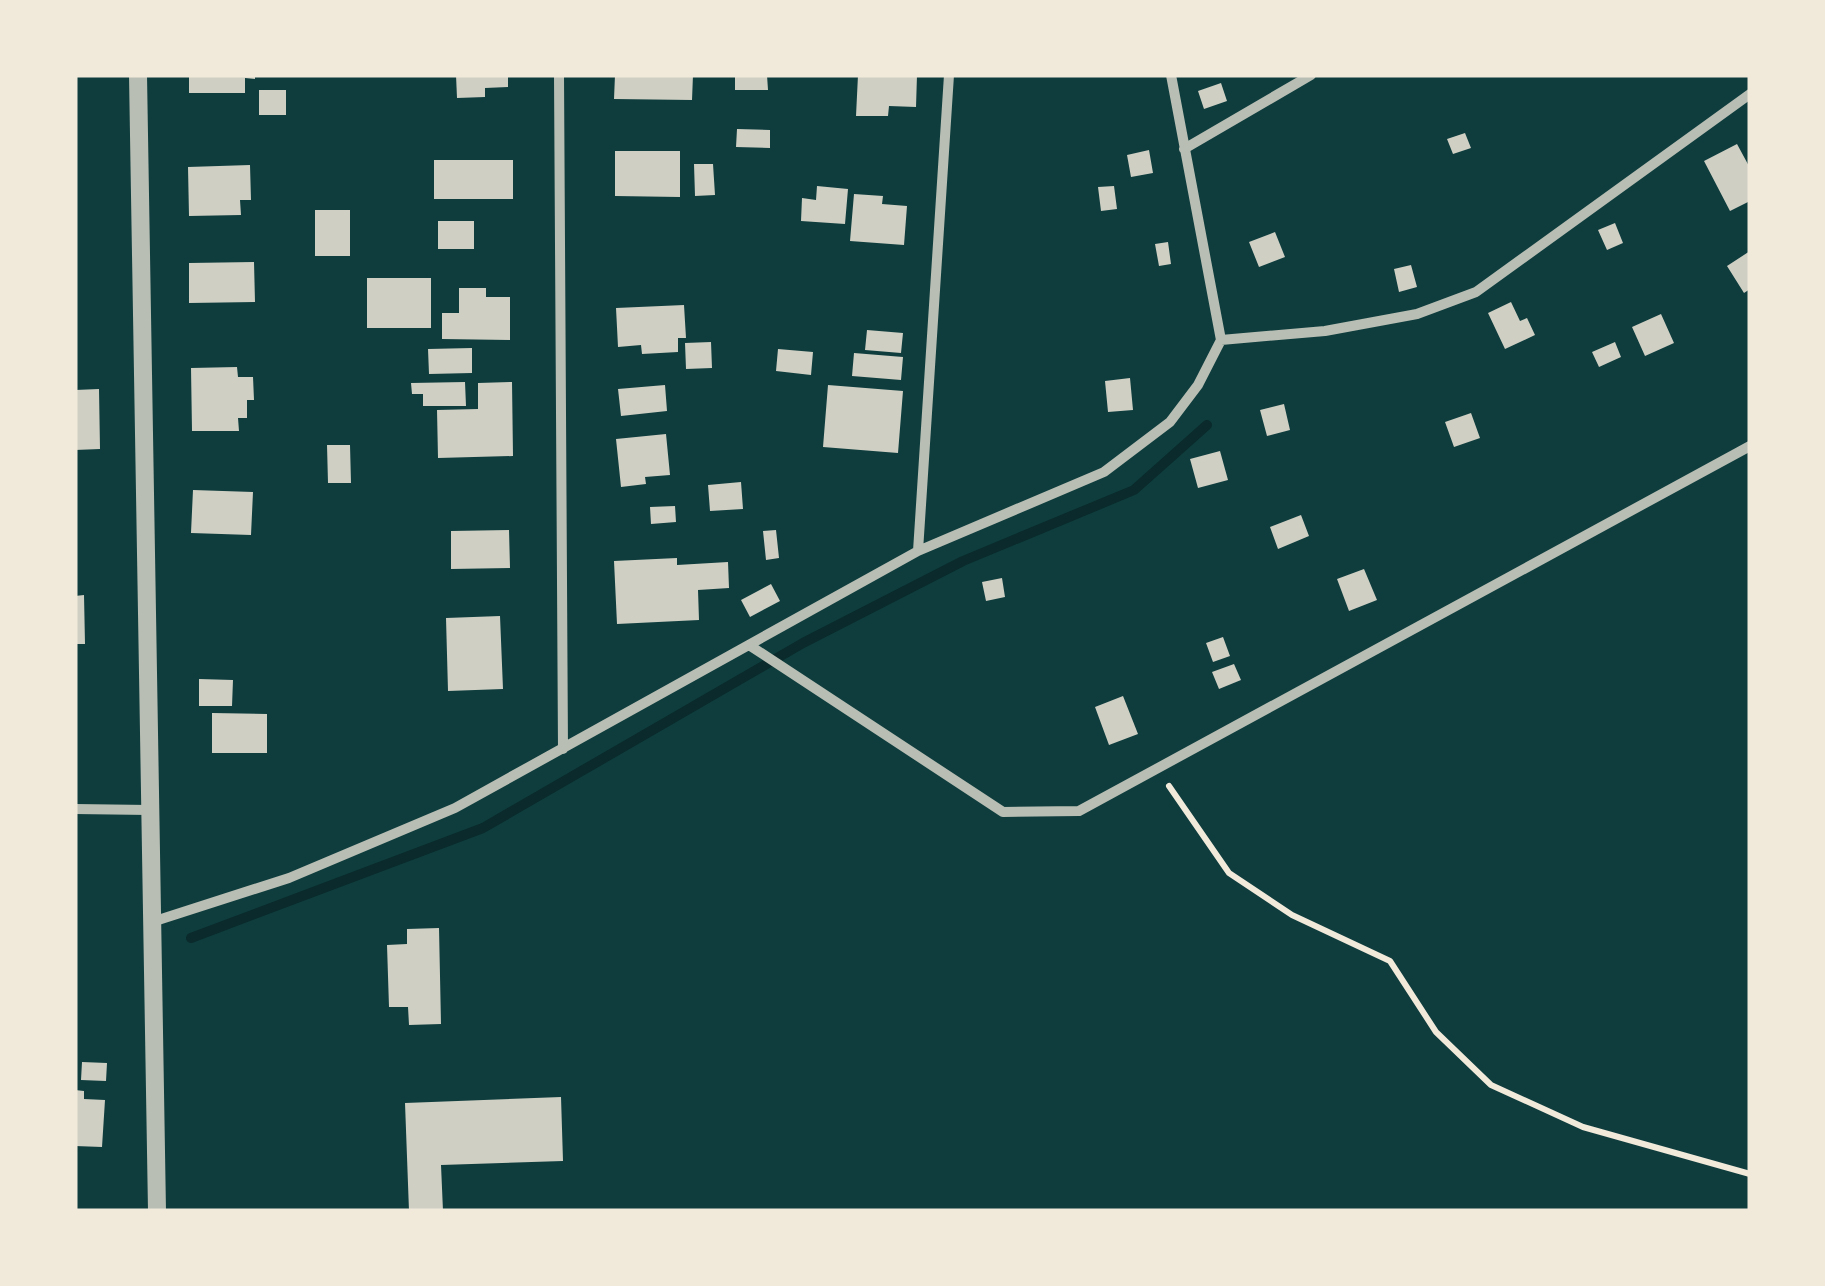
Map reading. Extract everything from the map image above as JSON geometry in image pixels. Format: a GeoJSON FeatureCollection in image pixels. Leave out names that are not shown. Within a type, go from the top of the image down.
{"type":"FeatureCollection","features":[{"type":"Feature","properties":{"kind":"street"},"geometry":{"type":"LineString","coordinates":[[138,75],[156,1211]]}},
{"type":"Feature","properties":{"kind":"street"},"geometry":{"type":"LineString","coordinates":[[559,75],[563,749]]}},
{"type":"Feature","properties":{"kind":"street"},"geometry":{"type":"LineString","coordinates":[[918,551],[949,75]]}},
{"type":"Feature","properties":{"kind":"street"},"geometry":{"type":"LineString","coordinates":[[151,923],[289,878],[422,822],[563,749],[918,551],[1104,472],[1170,422],[1198,385],[1221,340],[1170,75]]}},
{"type":"Feature","properties":{"kind":"street"},"geometry":{"type":"LineString","coordinates":[[1184,149],[1311,75]]}},
{"type":"Feature","properties":{"kind":"street"},"geometry":{"type":"LineString","coordinates":[[1221,340],[1417,314],[1476,292],[1750,94]]}},
{"type":"Feature","properties":{"kind":"street"},"geometry":{"type":"LineString","coordinates":[[749,645],[1003,812],[1079,812],[1750,446]]}},
{"type":"Feature","properties":{"kind":"street"},"geometry":{"type":"LineString","coordinates":[[75,809],[149,810]]}},
{"type":"Feature","properties":{"kind":"path"},"geometry":{"type":"LineString","coordinates":[[1156,768],[1228,874],[1292,915],[1390,960],[1436,1032],[1491,1085],[1583,1127],[1750,1174]]}},
{"type":"Feature","properties":{"kind":"building"},"geometry":{"type":"Polygon","coordinates":[[[189,75],[255,75],[255,79],[245,78],[245,93],[189,93],[189,75]]]}},
{"type":"Feature","properties":{"kind":"building"},"geometry":{"type":"Polygon","coordinates":[[[456,75],[508,75],[508,87],[485,88],[485,97],[457,98],[456,75]]]}},
{"type":"Feature","properties":{"kind":"building"},"geometry":{"type":"Polygon","coordinates":[[[615,75],[693,75],[692,100],[614,99],[615,75]]]}},
{"type":"Feature","properties":{"kind":"building"},"geometry":{"type":"Polygon","coordinates":[[[735,75],[767,75],[768,90],[735,90],[735,75]]]}},
{"type":"Feature","properties":{"kind":"building"},"geometry":{"type":"Polygon","coordinates":[[[858,75],[917,75],[916,107],[889,106],[888,116],[856,116],[858,75]]]}},
{"type":"Feature","properties":{"kind":"building"},"geometry":{"type":"Polygon","coordinates":[[[1221,83],[1227,101],[1204,109],[1198,91],[1221,83]]]}},
{"type":"Feature","properties":{"kind":"building"},"geometry":{"type":"Polygon","coordinates":[[[259,90],[286,90],[286,115],[259,115],[259,90]]]}},
{"type":"Feature","properties":{"kind":"building"},"geometry":{"type":"Polygon","coordinates":[[[737,129],[770,130],[770,148],[736,147],[737,129]]]}},
{"type":"Feature","properties":{"kind":"building"},"geometry":{"type":"Polygon","coordinates":[[[1465,133],[1471,148],[1453,154],[1447,139],[1465,133]]]}},
{"type":"Feature","properties":{"kind":"building"},"geometry":{"type":"Polygon","coordinates":[[[1737,144],[1750,168],[1750,201],[1730,211],[1704,161],[1737,144]]]}},
{"type":"Feature","properties":{"kind":"building"},"geometry":{"type":"Polygon","coordinates":[[[1149,150],[1153,173],[1131,177],[1127,155],[1149,150]]]}},
{"type":"Feature","properties":{"kind":"building"},"geometry":{"type":"Polygon","coordinates":[[[615,151],[680,151],[680,197],[615,196],[615,151]]]}},
{"type":"Feature","properties":{"kind":"building"},"geometry":{"type":"Polygon","coordinates":[[[434,160],[513,160],[513,199],[434,199],[434,160]]]}},
{"type":"Feature","properties":{"kind":"building"},"geometry":{"type":"Polygon","coordinates":[[[694,164],[713,164],[715,195],[695,196],[694,164]]]}},
{"type":"Feature","properties":{"kind":"building"},"geometry":{"type":"Polygon","coordinates":[[[250,165],[251,200],[240,200],[241,215],[189,216],[188,167],[250,165]]]}},
{"type":"Feature","properties":{"kind":"building"},"geometry":{"type":"Polygon","coordinates":[[[817,186],[848,189],[845,224],[801,221],[802,198],[816,200],[817,186]]]}},
{"type":"Feature","properties":{"kind":"building"},"geometry":{"type":"Polygon","coordinates":[[[1114,186],[1117,209],[1101,211],[1098,187],[1114,186]]]}},
{"type":"Feature","properties":{"kind":"building"},"geometry":{"type":"Polygon","coordinates":[[[854,194],[883,196],[882,204],[907,206],[904,245],[850,241],[854,194]]]}},
{"type":"Feature","properties":{"kind":"building"},"geometry":{"type":"Polygon","coordinates":[[[315,210],[350,210],[350,256],[315,256],[315,210]]]}},
{"type":"Feature","properties":{"kind":"building"},"geometry":{"type":"Polygon","coordinates":[[[438,221],[474,221],[474,249],[438,249],[438,221]]]}},
{"type":"Feature","properties":{"kind":"building"},"geometry":{"type":"Polygon","coordinates":[[[1615,223],[1623,243],[1607,250],[1598,230],[1615,223]]]}},
{"type":"Feature","properties":{"kind":"building"},"geometry":{"type":"Polygon","coordinates":[[[1275,232],[1285,257],[1259,267],[1249,242],[1275,232]]]}},
{"type":"Feature","properties":{"kind":"building"},"geometry":{"type":"Polygon","coordinates":[[[1168,242],[1171,264],[1159,266],[1155,244],[1168,242]]]}},
{"type":"Feature","properties":{"kind":"building"},"geometry":{"type":"Polygon","coordinates":[[[1750,251],[1750,289],[1744,293],[1727,266],[1750,251]]]}},
{"type":"Feature","properties":{"kind":"building"},"geometry":{"type":"Polygon","coordinates":[[[254,262],[255,302],[189,303],[189,263],[254,262]]]}},
{"type":"Feature","properties":{"kind":"building"},"geometry":{"type":"Polygon","coordinates":[[[1411,265],[1417,287],[1399,292],[1394,269],[1411,265]]]}},
{"type":"Feature","properties":{"kind":"building"},"geometry":{"type":"Polygon","coordinates":[[[367,278],[431,278],[431,328],[367,328],[367,278]]]}},
{"type":"Feature","properties":{"kind":"building"},"geometry":{"type":"Polygon","coordinates":[[[459,288],[486,288],[486,297],[510,297],[510,340],[442,339],[442,313],[459,313],[459,288]]]}},
{"type":"Feature","properties":{"kind":"building"},"geometry":{"type":"Polygon","coordinates":[[[1511,302],[1520,321],[1527,318],[1535,335],[1505,349],[1488,313],[1511,302]]]}},
{"type":"Feature","properties":{"kind":"building"},"geometry":{"type":"Polygon","coordinates":[[[684,305],[686,338],[678,338],[678,352],[642,354],[641,345],[618,347],[616,308],[684,305]]]}},
{"type":"Feature","properties":{"kind":"building"},"geometry":{"type":"Polygon","coordinates":[[[1661,314],[1674,343],[1645,356],[1632,327],[1661,314]]]}},
{"type":"Feature","properties":{"kind":"building"},"geometry":{"type":"Polygon","coordinates":[[[867,330],[903,333],[901,353],[865,350],[867,330]]]}},
{"type":"Feature","properties":{"kind":"building"},"geometry":{"type":"Polygon","coordinates":[[[711,342],[712,368],[686,369],[685,343],[711,342]]]}},
{"type":"Feature","properties":{"kind":"building"},"geometry":{"type":"Polygon","coordinates":[[[1615,342],[1621,357],[1599,367],[1592,352],[1615,342]]]}},
{"type":"Feature","properties":{"kind":"building"},"geometry":{"type":"Polygon","coordinates":[[[472,348],[472,373],[429,374],[428,349],[472,348]]]}},
{"type":"Feature","properties":{"kind":"building"},"geometry":{"type":"Polygon","coordinates":[[[778,349],[813,352],[811,375],[776,371],[778,349]]]}},
{"type":"Feature","properties":{"kind":"building"},"geometry":{"type":"Polygon","coordinates":[[[854,353],[903,357],[901,380],[852,376],[854,353]]]}},
{"type":"Feature","properties":{"kind":"building"},"geometry":{"type":"Polygon","coordinates":[[[237,367],[238,377],[253,377],[254,400],[247,400],[247,418],[238,418],[239,431],[192,431],[191,368],[237,367]]]}},
{"type":"Feature","properties":{"kind":"building"},"geometry":{"type":"Polygon","coordinates":[[[1130,378],[1133,410],[1108,412],[1105,381],[1130,378]]]}},
{"type":"Feature","properties":{"kind":"building"},"geometry":{"type":"Polygon","coordinates":[[[465,382],[466,406],[423,406],[423,394],[412,394],[411,383],[465,382]]]}},
{"type":"Feature","properties":{"kind":"building"},"geometry":{"type":"Polygon","coordinates":[[[512,382],[513,456],[438,458],[437,410],[478,409],[478,383],[512,382]]]}},
{"type":"Feature","properties":{"kind":"building"},"geometry":{"type":"Polygon","coordinates":[[[665,385],[667,411],[621,416],[618,389],[665,385]]]}},
{"type":"Feature","properties":{"kind":"building"},"geometry":{"type":"Polygon","coordinates":[[[828,385],[903,391],[898,453],[823,447],[828,385]]]}},
{"type":"Feature","properties":{"kind":"building"},"geometry":{"type":"Polygon","coordinates":[[[99,389],[100,449],[75,450],[75,390],[99,389]]]}},
{"type":"Feature","properties":{"kind":"building"},"geometry":{"type":"Polygon","coordinates":[[[1284,404],[1290,430],[1267,436],[1260,410],[1284,404]]]}},
{"type":"Feature","properties":{"kind":"building"},"geometry":{"type":"Polygon","coordinates":[[[1471,413],[1480,438],[1454,447],[1445,422],[1471,413]]]}},
{"type":"Feature","properties":{"kind":"building"},"geometry":{"type":"Polygon","coordinates":[[[666,434],[670,475],[645,477],[646,484],[621,487],[616,439],[666,434]]]}},
{"type":"Feature","properties":{"kind":"building"},"geometry":{"type":"Polygon","coordinates":[[[327,445],[350,445],[351,483],[328,483],[327,445]]]}},
{"type":"Feature","properties":{"kind":"building"},"geometry":{"type":"Polygon","coordinates":[[[1220,451],[1228,480],[1198,488],[1190,459],[1220,451]]]}},
{"type":"Feature","properties":{"kind":"building"},"geometry":{"type":"Polygon","coordinates":[[[741,482],[743,509],[710,511],[708,485],[741,482]]]}},
{"type":"Feature","properties":{"kind":"building"},"geometry":{"type":"Polygon","coordinates":[[[193,490],[253,492],[251,535],[191,533],[193,490]]]}},
{"type":"Feature","properties":{"kind":"building"},"geometry":{"type":"Polygon","coordinates":[[[675,506],[676,522],[651,524],[650,507],[675,506]]]}},
{"type":"Feature","properties":{"kind":"building"},"geometry":{"type":"Polygon","coordinates":[[[1301,515],[1309,536],[1278,549],[1270,527],[1301,515]]]}},
{"type":"Feature","properties":{"kind":"building"},"geometry":{"type":"Polygon","coordinates":[[[509,530],[510,568],[451,569],[451,531],[509,530]]]}},
{"type":"Feature","properties":{"kind":"building"},"geometry":{"type":"Polygon","coordinates":[[[776,530],[779,558],[766,560],[763,531],[776,530]]]}},
{"type":"Feature","properties":{"kind":"building"},"geometry":{"type":"Polygon","coordinates":[[[677,558],[677,565],[728,562],[729,588],[698,590],[699,620],[617,624],[614,561],[677,558]]]}},
{"type":"Feature","properties":{"kind":"building"},"geometry":{"type":"Polygon","coordinates":[[[1364,569],[1377,600],[1349,611],[1337,579],[1364,569]]]}},
{"type":"Feature","properties":{"kind":"building"},"geometry":{"type":"Polygon","coordinates":[[[1002,578],[1005,597],[986,601],[982,582],[1002,578]]]}},
{"type":"Feature","properties":{"kind":"building"},"geometry":{"type":"Polygon","coordinates":[[[771,584],[780,601],[750,617],[741,600],[771,584]]]}},
{"type":"Feature","properties":{"kind":"building"},"geometry":{"type":"Polygon","coordinates":[[[84,595],[85,644],[75,644],[75,596],[84,595]]]}},
{"type":"Feature","properties":{"kind":"building"},"geometry":{"type":"Polygon","coordinates":[[[500,616],[503,689],[448,691],[446,618],[500,616]]]}},
{"type":"Feature","properties":{"kind":"building"},"geometry":{"type":"Polygon","coordinates":[[[1223,637],[1230,656],[1213,662],[1206,643],[1223,637]]]}},
{"type":"Feature","properties":{"kind":"building"},"geometry":{"type":"Polygon","coordinates":[[[1234,664],[1241,680],[1219,689],[1212,672],[1234,664]]]}},
{"type":"Feature","properties":{"kind":"building"},"geometry":{"type":"Polygon","coordinates":[[[199,679],[233,680],[232,706],[199,706],[199,679]]]}},
{"type":"Feature","properties":{"kind":"building"},"geometry":{"type":"Polygon","coordinates":[[[1123,696],[1138,734],[1109,745],[1095,707],[1123,696]]]}},
{"type":"Feature","properties":{"kind":"building"},"geometry":{"type":"Polygon","coordinates":[[[212,713],[267,714],[267,753],[212,753],[212,713]]]}},
{"type":"Feature","properties":{"kind":"building"},"geometry":{"type":"Polygon","coordinates":[[[439,928],[441,1024],[409,1025],[408,1007],[389,1007],[387,945],[407,944],[407,929],[439,928]]]}},
{"type":"Feature","properties":{"kind":"building"},"geometry":{"type":"Polygon","coordinates":[[[82,1062],[107,1063],[106,1081],[81,1080],[82,1062]]]}},
{"type":"Feature","properties":{"kind":"building"},"geometry":{"type":"Polygon","coordinates":[[[75,1090],[84,1091],[84,1099],[105,1100],[102,1147],[75,1146],[75,1090]]]}},
{"type":"Feature","properties":{"kind":"building"},"geometry":{"type":"Polygon","coordinates":[[[561,1097],[563,1161],[441,1165],[443,1211],[409,1211],[405,1103],[561,1097]]]}},
{"type":"Feature","properties":{"kind":"waterway"},"geometry":{"type":"LineString","coordinates":[[191,938],[483,828],[803,643],[963,561],[1134,490],[1207,425]]}}]}
